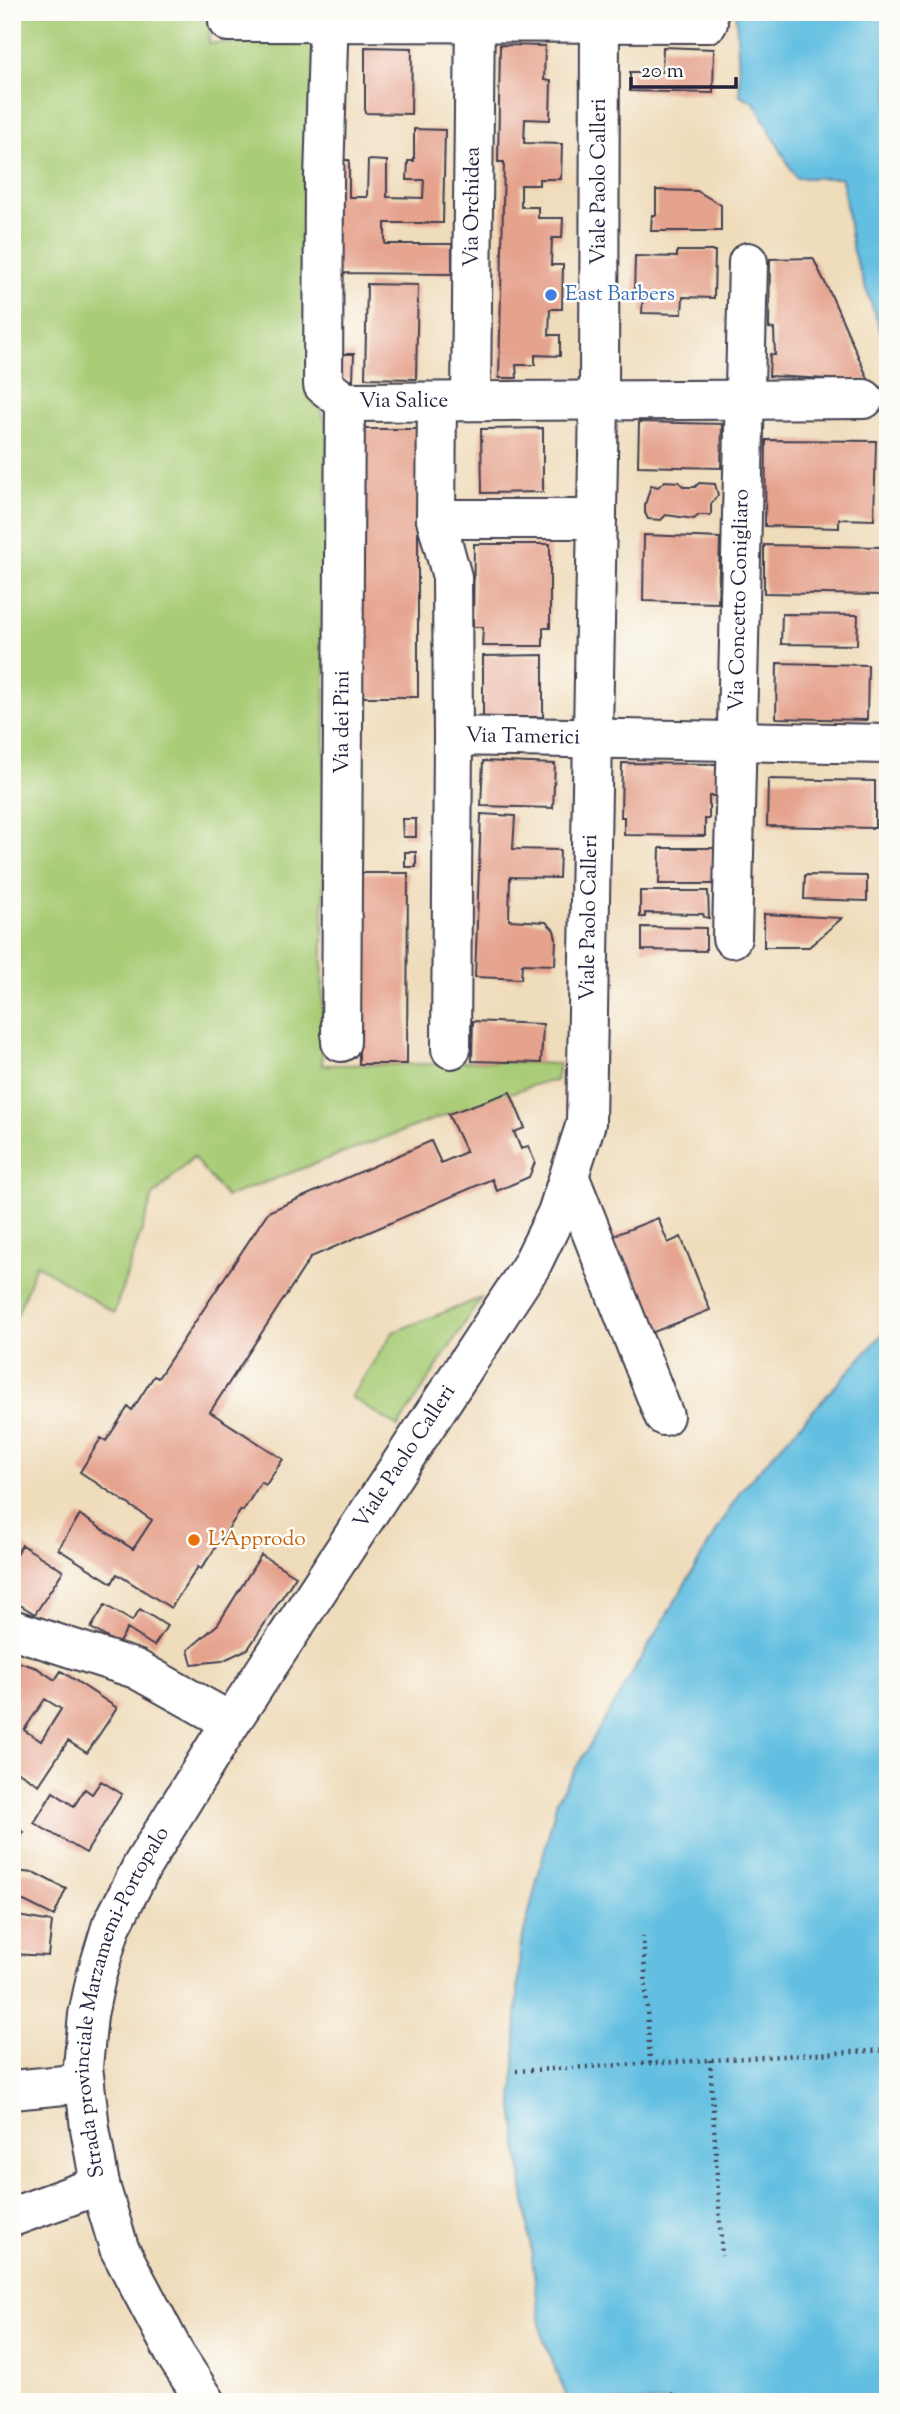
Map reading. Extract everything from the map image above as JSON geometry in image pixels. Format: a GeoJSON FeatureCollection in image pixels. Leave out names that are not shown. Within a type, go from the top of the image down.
{"type":"FeatureCollection","features":[{"type":"Feature","properties":{"kind":"street"},"geometry":{"type":"LineString","coordinates":[[228,22],[324,17],[600,17],[708,23]]}},
{"type":"Feature","properties":{"kind":"street","name":"Via Salice"},"geometry":{"type":"LineString","coordinates":[[324,17],[328,43],[323,385],[345,402],[864,398]]}},
{"type":"Feature","properties":{"kind":"street","name":"Via Orchidea"},"geometry":{"type":"LineString","coordinates":[[454,402],[475,17]]}},
{"type":"Feature","properties":{"kind":"street","name":"Viale Paolo Calleri"},"geometry":{"type":"LineString","coordinates":[[231,1722],[531,1266],[557,1213],[586,1123],[599,401],[600,17]]}},
{"type":"Feature","properties":{"kind":"street","name":"Via Concetto Conigliaro"},"geometry":{"type":"LineString","coordinates":[[732,938],[748,262]]}},
{"type":"Feature","properties":{"kind":"street","name":"Via dei Pini"},"geometry":{"type":"LineString","coordinates":[[341,1041],[345,402]]}},
{"type":"Feature","properties":{"kind":"street","name":"Via Tamerici"},"geometry":{"type":"LineString","coordinates":[[454,402],[436,519],[452,577],[453,736],[888,744]]}},
{"type":"Feature","properties":{"kind":"street"},"geometry":{"type":"LineString","coordinates":[[436,519],[597,519]]}},
{"type":"Feature","properties":{"kind":"street"},"geometry":{"type":"LineString","coordinates":[[451,1049],[453,736]]}},
{"type":"Feature","properties":{"kind":"street"},"geometry":{"type":"LineString","coordinates":[[570,1178],[664,1416]]}},
{"type":"Feature","properties":{"kind":"street"},"geometry":{"type":"LineString","coordinates":[[12,1629],[136,1669],[231,1722]]}},
{"type":"Feature","properties":{"kind":"street","name":"Strada provinciale Marzamemi-Portopalo"},"geometry":{"type":"LineString","coordinates":[[206,2402],[176,2356],[119,2248],[100,2185],[83,2067],[88,2015],[111,1927],[142,1866],[231,1722]]}},
{"type":"Feature","properties":{"kind":"street"},"geometry":{"type":"LineString","coordinates":[[12,2090],[85,2083]]}},
{"type":"Feature","properties":{"kind":"street"},"geometry":{"type":"LineString","coordinates":[[12,2217],[100,2185]]}},
{"type":"Feature","properties":{"kind":"path"},"geometry":{"type":"LineString","coordinates":[[643,1936],[650,2063]]}},
{"type":"Feature","properties":{"kind":"path"},"geometry":{"type":"LineString","coordinates":[[516,2071],[888,2050]]}},
{"type":"Feature","properties":{"kind":"path"},"geometry":{"type":"LineString","coordinates":[[710,2060],[722,2256]]}},
{"type":"Feature","properties":{"kind":"path"},"geometry":{"type":"LineString","coordinates":[[671,2393],[677,2402]]}},
{"type":"Feature","properties":{"kind":"green space"},"geometry":{"type":"Polygon","coordinates":[[[12,12],[210,12],[209,43],[318,43],[312,391],[327,425],[322,1065],[472,1061],[559,1064],[556,1081],[540,1083],[448,1114],[226,1197],[193,1157],[153,1196],[114,1313],[36,1264],[12,1329],[12,12]]]}},
{"type":"Feature","properties":{"kind":"green space"},"geometry":{"type":"Polygon","coordinates":[[[481,1298],[398,1427],[351,1397],[393,1332],[481,1298]]]}},
{"type":"Feature","properties":{"kind":"water"},"geometry":{"type":"Polygon","coordinates":[[[736,12],[888,12],[888,352],[853,252],[842,178],[796,178],[754,102],[740,95],[736,12]]]}},
{"type":"Feature","properties":{"kind":"water"},"geometry":{"type":"Polygon","coordinates":[[[888,1328],[888,2402],[569,2402],[542,2336],[513,2107],[520,1949],[557,1800],[741,1490],[888,1328]]]}},
{"type":"Feature","properties":{"kind":"building"},"geometry":{"type":"Polygon","coordinates":[[[500,45],[545,46],[544,80],[551,81],[550,120],[525,119],[524,143],[562,144],[561,179],[539,179],[539,185],[521,185],[521,207],[538,207],[538,218],[563,218],[562,238],[552,238],[551,265],[563,265],[562,309],[550,309],[549,335],[560,335],[560,356],[535,355],[535,365],[516,365],[517,378],[499,378],[504,162],[498,162],[500,45]]]}},
{"type":"Feature","properties":{"kind":"building"},"geometry":{"type":"Polygon","coordinates":[[[365,47],[412,48],[411,114],[365,113],[365,47]]]}},
{"type":"Feature","properties":{"kind":"building"},"geometry":{"type":"Polygon","coordinates":[[[663,47],[714,49],[713,93],[630,91],[630,72],[662,72],[663,47]]]}},
{"type":"Feature","properties":{"kind":"building"},"geometry":{"type":"Polygon","coordinates":[[[414,129],[445,130],[443,223],[385,223],[385,244],[452,244],[452,274],[330,273],[331,160],[349,160],[349,197],[367,197],[368,160],[387,161],[387,197],[423,198],[424,180],[407,180],[408,161],[414,161],[414,129]]]}},
{"type":"Feature","properties":{"kind":"building"},"geometry":{"type":"Polygon","coordinates":[[[656,190],[697,191],[721,205],[721,231],[651,231],[652,215],[656,215],[656,190]]]}},
{"type":"Feature","properties":{"kind":"building"},"geometry":{"type":"Polygon","coordinates":[[[677,251],[715,251],[714,298],[683,297],[682,314],[642,313],[643,295],[634,295],[635,256],[677,257],[677,251]]]}},
{"type":"Feature","properties":{"kind":"building"},"geometry":{"type":"Polygon","coordinates":[[[813,258],[869,381],[769,376],[770,354],[775,355],[774,329],[769,328],[770,259],[813,258]]]}},
{"type":"Feature","properties":{"kind":"building"},"geometry":{"type":"Polygon","coordinates":[[[367,284],[418,285],[416,379],[365,378],[367,284]]]}},
{"type":"Feature","properties":{"kind":"building"},"geometry":{"type":"Polygon","coordinates":[[[331,354],[354,354],[353,380],[331,379],[331,354]]]}},
{"type":"Feature","properties":{"kind":"building"},"geometry":{"type":"Polygon","coordinates":[[[639,422],[722,424],[721,468],[638,466],[639,422]]]}},
{"type":"Feature","properties":{"kind":"building"},"geometry":{"type":"Polygon","coordinates":[[[543,428],[543,492],[482,493],[481,429],[543,428]]]}},
{"type":"Feature","properties":{"kind":"building"},"geometry":{"type":"Polygon","coordinates":[[[360,429],[418,429],[418,697],[360,697],[360,429]]]}},
{"type":"Feature","properties":{"kind":"building"},"geometry":{"type":"Polygon","coordinates":[[[766,440],[876,441],[874,520],[839,519],[839,528],[765,526],[766,440]]]}},
{"type":"Feature","properties":{"kind":"building"},"geometry":{"type":"Polygon","coordinates":[[[665,481],[679,482],[684,487],[695,487],[699,483],[715,484],[718,495],[711,504],[711,515],[699,515],[694,519],[666,515],[661,520],[648,519],[645,505],[651,485],[658,487],[665,481]]]}},
{"type":"Feature","properties":{"kind":"building"},"geometry":{"type":"Polygon","coordinates":[[[644,535],[720,538],[718,603],[643,601],[644,535]]]}},
{"type":"Feature","properties":{"kind":"building"},"geometry":{"type":"Polygon","coordinates":[[[474,544],[550,544],[550,628],[543,628],[543,646],[482,646],[483,627],[473,627],[474,544]]]}},
{"type":"Feature","properties":{"kind":"building"},"geometry":{"type":"Polygon","coordinates":[[[764,545],[883,547],[883,595],[764,593],[764,545]]]}},
{"type":"Feature","properties":{"kind":"building"},"geometry":{"type":"Polygon","coordinates":[[[782,614],[858,615],[857,645],[781,644],[782,614]]]}},
{"type":"Feature","properties":{"kind":"building"},"geometry":{"type":"Polygon","coordinates":[[[543,655],[543,717],[520,717],[520,723],[483,723],[483,656],[543,655]]]}},
{"type":"Feature","properties":{"kind":"building"},"geometry":{"type":"Polygon","coordinates":[[[777,663],[868,665],[867,720],[776,718],[777,663]]]}},
{"type":"Feature","properties":{"kind":"building"},"geometry":{"type":"Polygon","coordinates":[[[483,761],[555,764],[553,808],[481,806],[483,761]]]}},
{"type":"Feature","properties":{"kind":"building"},"geometry":{"type":"Polygon","coordinates":[[[622,763],[716,764],[716,796],[709,796],[709,819],[705,819],[705,836],[624,835],[624,817],[621,817],[622,763]]]}},
{"type":"Feature","properties":{"kind":"building"},"geometry":{"type":"Polygon","coordinates":[[[768,779],[875,781],[875,828],[767,826],[768,779]]]}},
{"type":"Feature","properties":{"kind":"building"},"geometry":{"type":"Polygon","coordinates":[[[481,814],[515,816],[513,849],[560,850],[559,878],[510,877],[509,920],[546,922],[554,930],[556,939],[555,965],[522,964],[521,979],[475,977],[481,814]]]}},
{"type":"Feature","properties":{"kind":"building"},"geometry":{"type":"Polygon","coordinates":[[[402,819],[416,819],[416,837],[403,837],[402,819]]]}},
{"type":"Feature","properties":{"kind":"building"},"geometry":{"type":"Polygon","coordinates":[[[660,848],[715,848],[715,884],[659,884],[660,848]]]}},
{"type":"Feature","properties":{"kind":"building"},"geometry":{"type":"Polygon","coordinates":[[[405,852],[416,852],[416,867],[405,867],[405,852]]]}},
{"type":"Feature","properties":{"kind":"building"},"geometry":{"type":"Polygon","coordinates":[[[359,873],[408,873],[407,1064],[359,1064],[359,873]]]}},
{"type":"Feature","properties":{"kind":"building"},"geometry":{"type":"Polygon","coordinates":[[[805,875],[867,876],[867,901],[804,899],[805,875]]]}},
{"type":"Feature","properties":{"kind":"building"},"geometry":{"type":"Polygon","coordinates":[[[640,891],[708,891],[709,918],[703,914],[645,913],[645,917],[640,917],[640,891]]]}},
{"type":"Feature","properties":{"kind":"building"},"geometry":{"type":"Polygon","coordinates":[[[764,914],[842,918],[809,947],[764,947],[764,914]]]}},
{"type":"Feature","properties":{"kind":"building"},"geometry":{"type":"Polygon","coordinates":[[[642,927],[706,928],[706,951],[642,950],[642,927]]]}},
{"type":"Feature","properties":{"kind":"building"},"geometry":{"type":"Polygon","coordinates":[[[473,1021],[543,1024],[541,1063],[472,1061],[473,1021]]]}},
{"type":"Feature","properties":{"kind":"building"},"geometry":{"type":"Polygon","coordinates":[[[510,1092],[525,1128],[514,1132],[521,1149],[528,1146],[535,1162],[529,1177],[497,1191],[492,1179],[311,1257],[210,1412],[283,1459],[266,1485],[261,1482],[243,1511],[241,1510],[201,1569],[198,1567],[171,1608],[117,1574],[112,1583],[58,1549],[80,1515],[133,1549],[152,1520],[80,1472],[101,1438],[106,1441],[128,1407],[132,1410],[154,1376],[158,1378],[268,1212],[431,1141],[441,1163],[466,1152],[448,1114],[510,1092]]]}},
{"type":"Feature","properties":{"kind":"building"},"geometry":{"type":"Polygon","coordinates":[[[658,1218],[668,1243],[681,1237],[710,1310],[651,1333],[612,1236],[658,1218]]]}},
{"type":"Feature","properties":{"kind":"building"},"geometry":{"type":"Polygon","coordinates":[[[22,1545],[63,1571],[35,1614],[12,1600],[12,1561],[22,1545]]]}},
{"type":"Feature","properties":{"kind":"building"},"geometry":{"type":"Polygon","coordinates":[[[261,1555],[296,1576],[248,1649],[222,1661],[192,1664],[188,1650],[218,1624],[261,1555]]]}},
{"type":"Feature","properties":{"kind":"building"},"geometry":{"type":"Polygon","coordinates":[[[105,1605],[132,1621],[140,1609],[167,1626],[154,1646],[127,1629],[118,1644],[91,1628],[105,1605]]]}},
{"type":"Feature","properties":{"kind":"building"},"geometry":{"type":"Polygon","coordinates":[[[12,1660],[37,1668],[55,1680],[61,1671],[117,1708],[87,1753],[68,1741],[39,1785],[12,1768],[12,1660]],[[45,1699],[24,1730],[41,1741],[61,1709],[45,1699]]]}},
{"type":"Feature","properties":{"kind":"building"},"geometry":{"type":"Polygon","coordinates":[[[101,1781],[122,1794],[86,1853],[34,1823],[53,1792],[74,1806],[85,1789],[92,1794],[101,1781]]]}},
{"type":"Feature","properties":{"kind":"building"},"geometry":{"type":"Polygon","coordinates":[[[12,1824],[24,1832],[12,1850],[12,1824]]]}},
{"type":"Feature","properties":{"kind":"building"},"geometry":{"type":"Polygon","coordinates":[[[12,1871],[35,1873],[66,1889],[54,1916],[24,1901],[12,1901],[12,1871]]]}},
{"type":"Feature","properties":{"kind":"building"},"geometry":{"type":"Polygon","coordinates":[[[12,1915],[52,1922],[48,1956],[12,1954],[12,1915]]]}},
{"type":"Feature","properties":{"kind":"place","name":"East Barbers"},"geometry":{"type":"Point","coordinates":[551,295]}},
{"type":"Feature","properties":{"kind":"place","name":"L'Approdo"},"geometry":{"type":"Point","coordinates":[194,1540]}}]}
